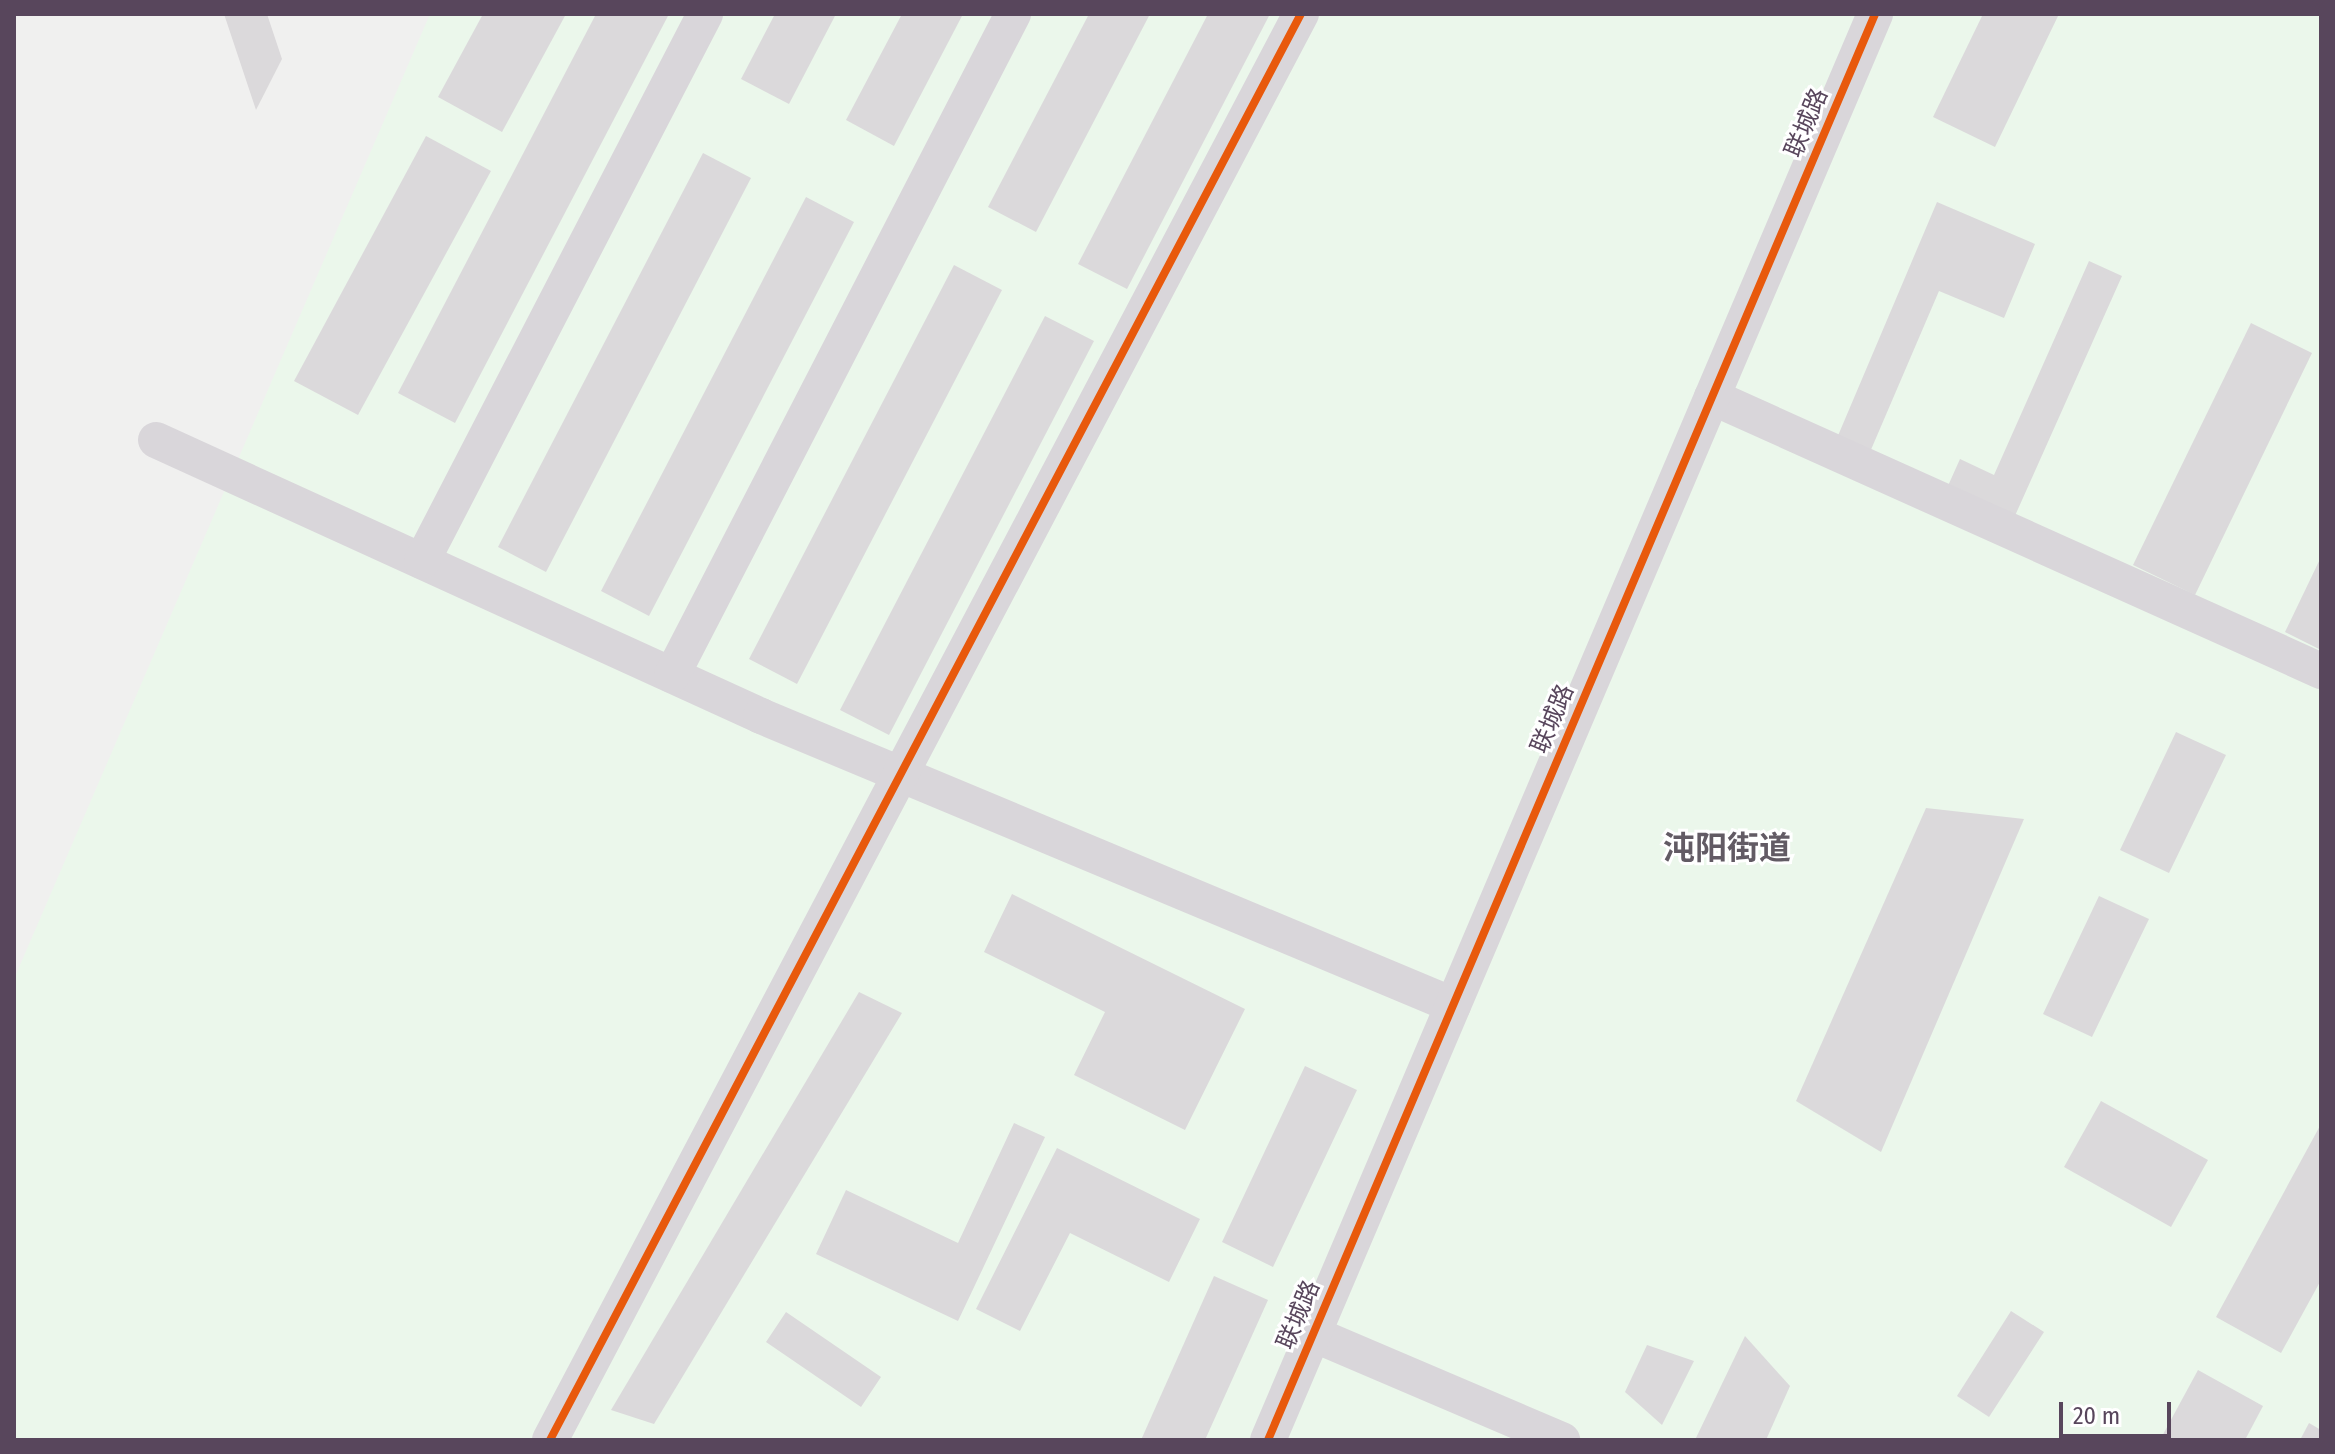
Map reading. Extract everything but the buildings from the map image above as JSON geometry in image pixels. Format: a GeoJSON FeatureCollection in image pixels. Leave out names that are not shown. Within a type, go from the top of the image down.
{"type":"FeatureCollection","features":[{"type":"Feature","properties":{"kind":"street"},"geometry":{"type":"LineString","coordinates":[[422,561],[705,14]]}},
{"type":"Feature","properties":{"kind":"street"},"geometry":{"type":"LineString","coordinates":[[672,675],[1013,14]]}},
{"type":"Feature","properties":{"kind":"street"},"geometry":{"type":"LineString","coordinates":[[550,1440],[1301,14]]}},
{"type":"Feature","properties":{"kind":"street","name":"联城路"},"geometry":{"type":"LineString","coordinates":[[1268,1440],[1875,14]]}},
{"type":"Feature","properties":{"kind":"street"},"geometry":{"type":"LineString","coordinates":[[1712,397],[2321,671]]}},
{"type":"Feature","properties":{"kind":"street"},"geometry":{"type":"LineString","coordinates":[[156,440],[672,675],[900,774],[1453,1005]]}},
{"type":"Feature","properties":{"kind":"street"},"geometry":{"type":"LineString","coordinates":[[1313,1334],[1562,1440]]}},
{"type":"Feature","properties":{"kind":"shaded area"},"geometry":{"type":"Polygon","coordinates":[[[430,14],[2321,14],[2321,1440],[14,1440],[14,979],[430,14]]]}},
{"type":"Feature","properties":{"kind":"cycle path"},"geometry":{"type":"LineString","coordinates":[[550,1440],[1301,14]]}},
{"type":"Feature","properties":{"kind":"cycle path"},"geometry":{"type":"LineString","coordinates":[[1268,1440],[1875,14]]}},
{"type":"Feature","properties":{"kind":"district","name":"沌阳街道"},"geometry":{"type":"Point","coordinates":[1727,848]}}]}
